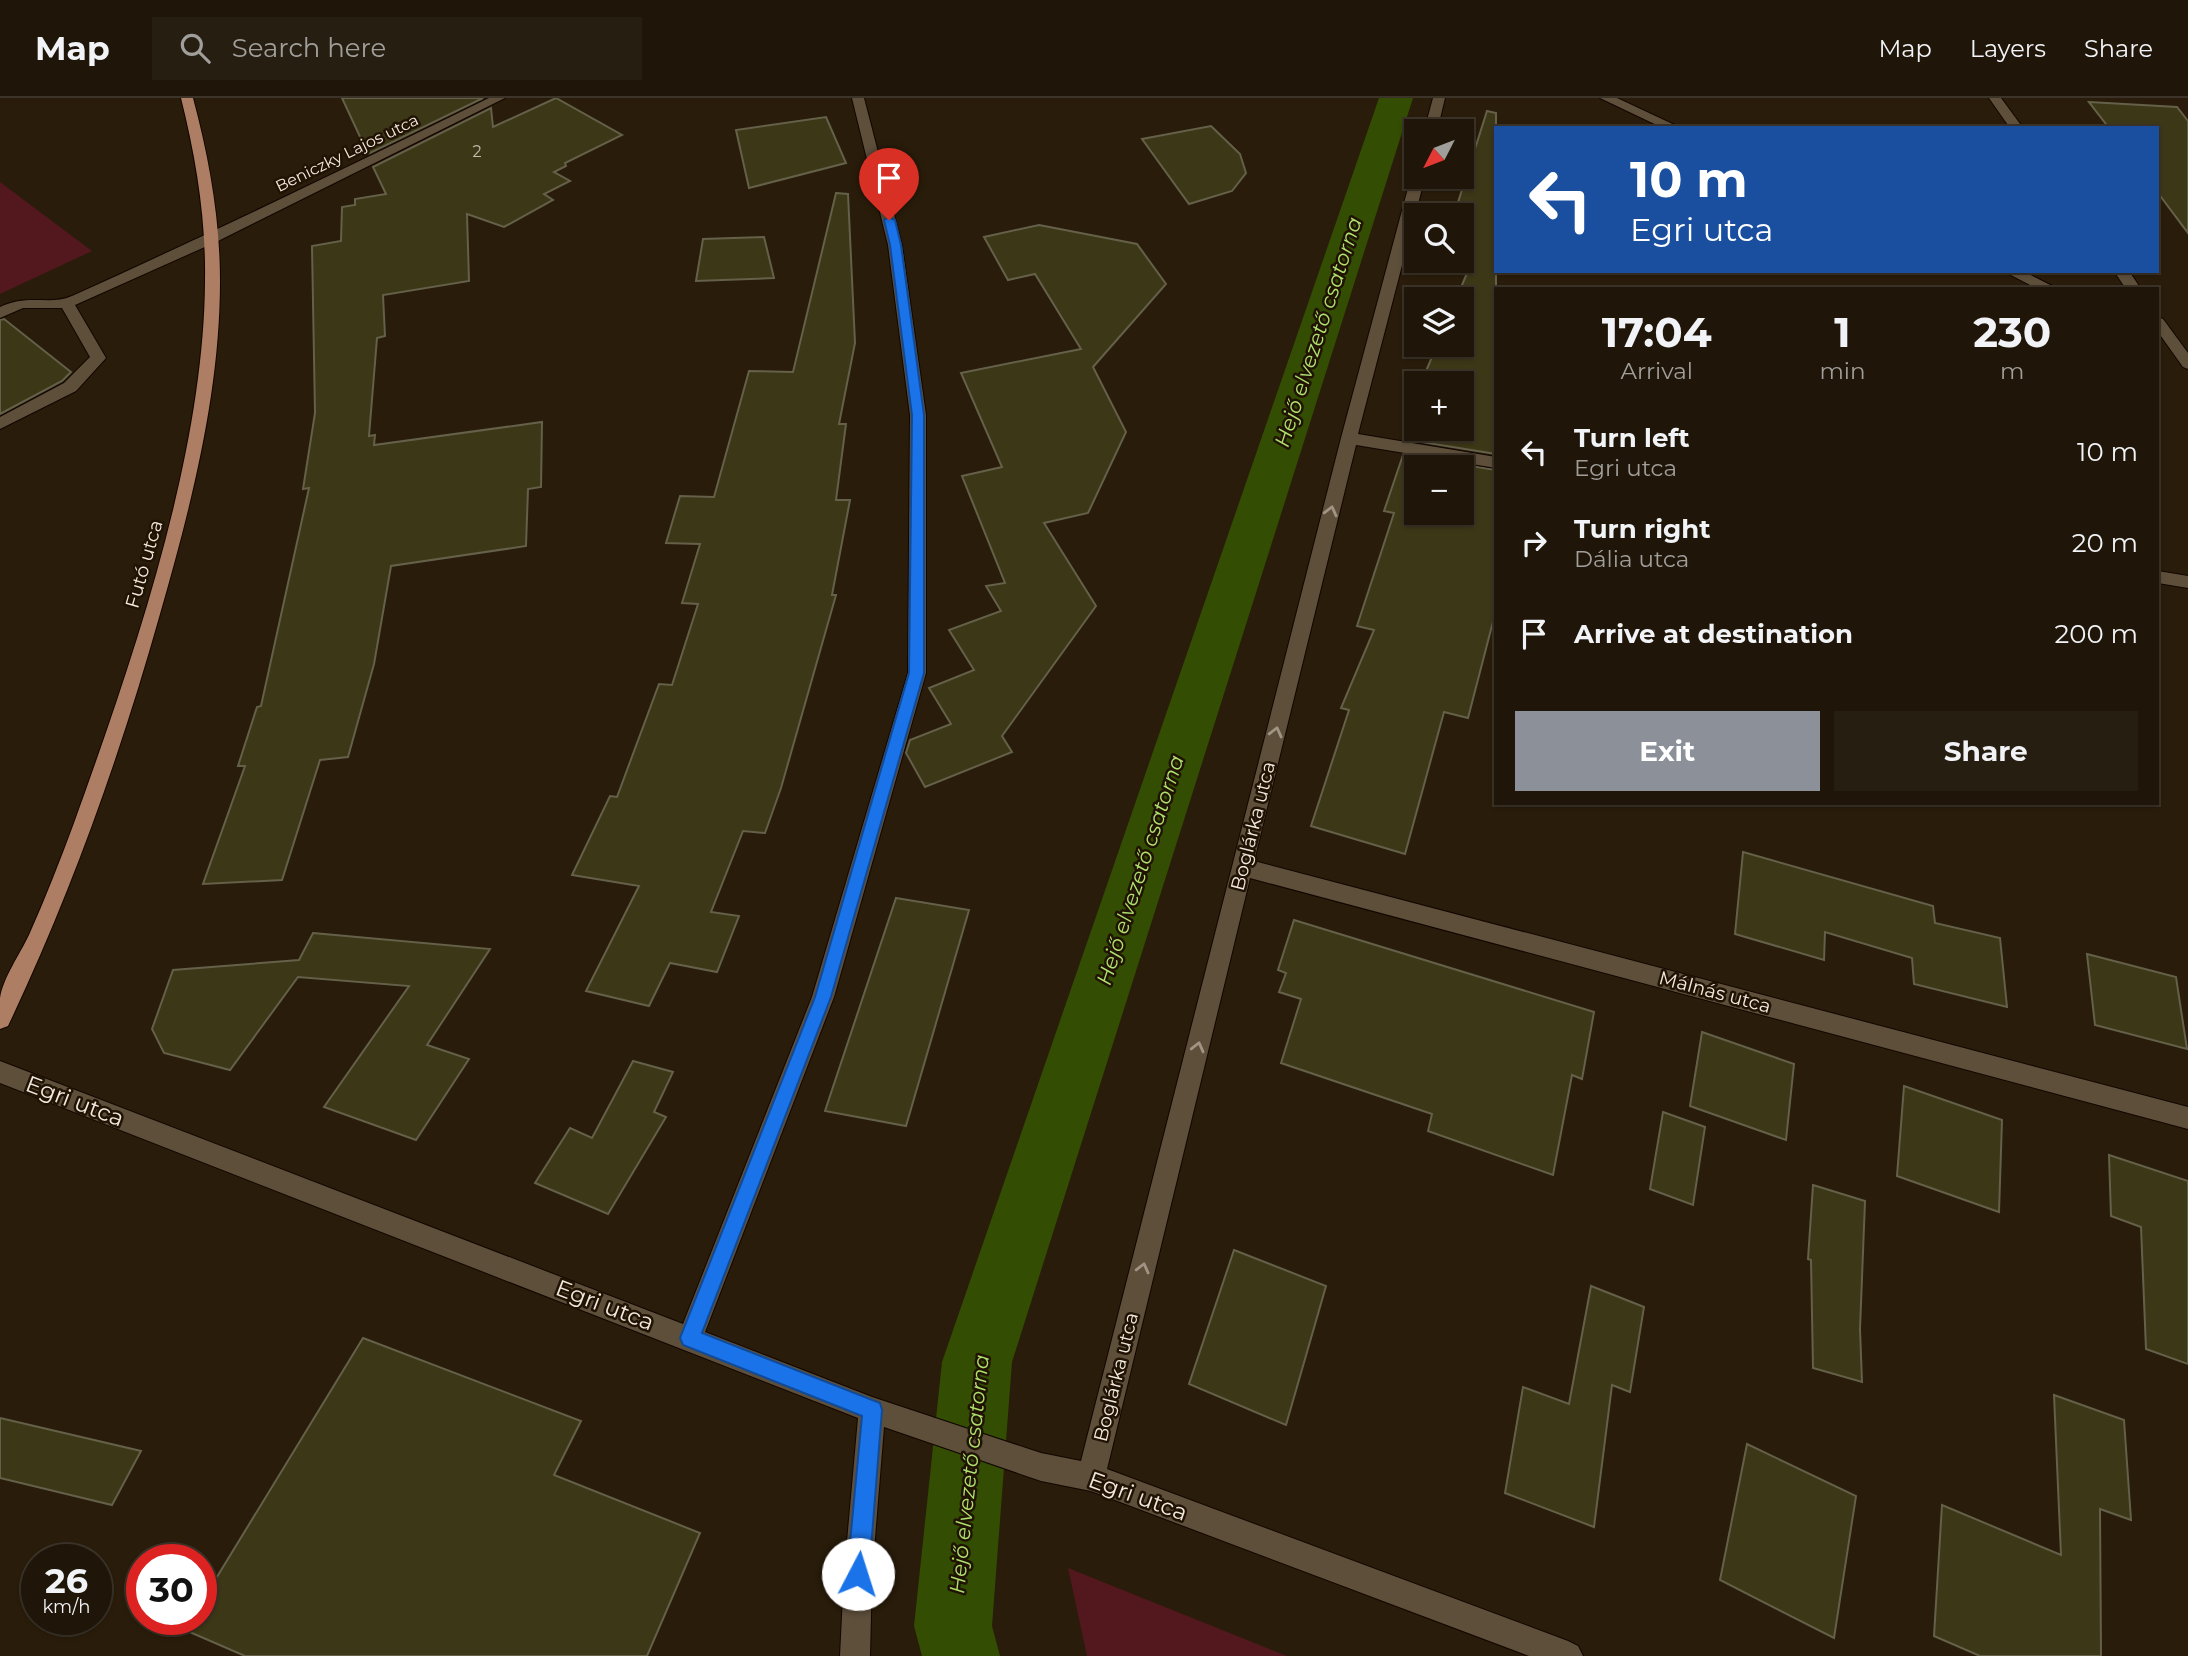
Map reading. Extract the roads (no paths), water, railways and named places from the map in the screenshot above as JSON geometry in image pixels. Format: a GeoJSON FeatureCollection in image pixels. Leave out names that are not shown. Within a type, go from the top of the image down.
{"type":"FeatureCollection","features":[{"type":"Feature","properties":{"kind":"main road","name":"Futó utca"},"geometry":{"type":"LineString","coordinates":[[0,1020],[52,905],[117,731],[172,545],[190,473],[204,396],[211,297],[211,239],[202,161],[187,98]]}},
{"type":"Feature","properties":{"kind":"street","name":"Beniczky Lajos utca"},"geometry":{"type":"LineString","coordinates":[[66,304],[211,239],[499,98]]}},
{"type":"Feature","properties":{"kind":"street"},"geometry":{"type":"LineString","coordinates":[[690,1338],[823,997],[916,673],[918,415],[895,245],[858,98]]}},
{"type":"Feature","properties":{"kind":"street"},"geometry":{"type":"LineString","coordinates":[[1433,119],[1439,98]]}},
{"type":"Feature","properties":{"kind":"street"},"geometry":{"type":"LineString","coordinates":[[1606,98],[1670,126]]}},
{"type":"Feature","properties":{"kind":"street"},"geometry":{"type":"LineString","coordinates":[[1995,98],[2016,126]]}},
{"type":"Feature","properties":{"kind":"street","name":"Boglárka utca"},"geometry":{"type":"LineString","coordinates":[[1091,1477],[1349,438],[1415,189]]}},
{"type":"Feature","properties":{"kind":"street"},"geometry":{"type":"LineString","coordinates":[[2015,273],[2046,287]]}},
{"type":"Feature","properties":{"kind":"street"},"geometry":{"type":"LineString","coordinates":[[0,313],[20,303],[66,304],[78,319],[98,358],[70,387],[0,424]]}},
{"type":"Feature","properties":{"kind":"street"},"geometry":{"type":"LineString","coordinates":[[2164,337],[2188,364]]}},
{"type":"Feature","properties":{"kind":"street"},"geometry":{"type":"LineString","coordinates":[[1349,438],[1494,463]]}},
{"type":"Feature","properties":{"kind":"street"},"geometry":{"type":"LineString","coordinates":[[2159,577],[2188,582]]}},
{"type":"Feature","properties":{"kind":"street","name":"Málnás utca"},"geometry":{"type":"LineString","coordinates":[[1243,867],[2188,1118]]}},
{"type":"Feature","properties":{"kind":"street","name":"Egri utca"},"geometry":{"type":"LineString","coordinates":[[0,1072],[872,1410],[1041,1467],[1091,1477],[1510,1646],[1568,1656]]}},
{"type":"Feature","properties":{"kind":"street"},"geometry":{"type":"LineString","coordinates":[[855,1656],[858,1574],[872,1410]]}},
{"type":"Feature","properties":{"kind":"waterway","name":"Hejő elvezető csatorna"},"geometry":{"type":"LineString","coordinates":[[961,1656],[953,1626],[977,1362],[1396,98]]}}]}
